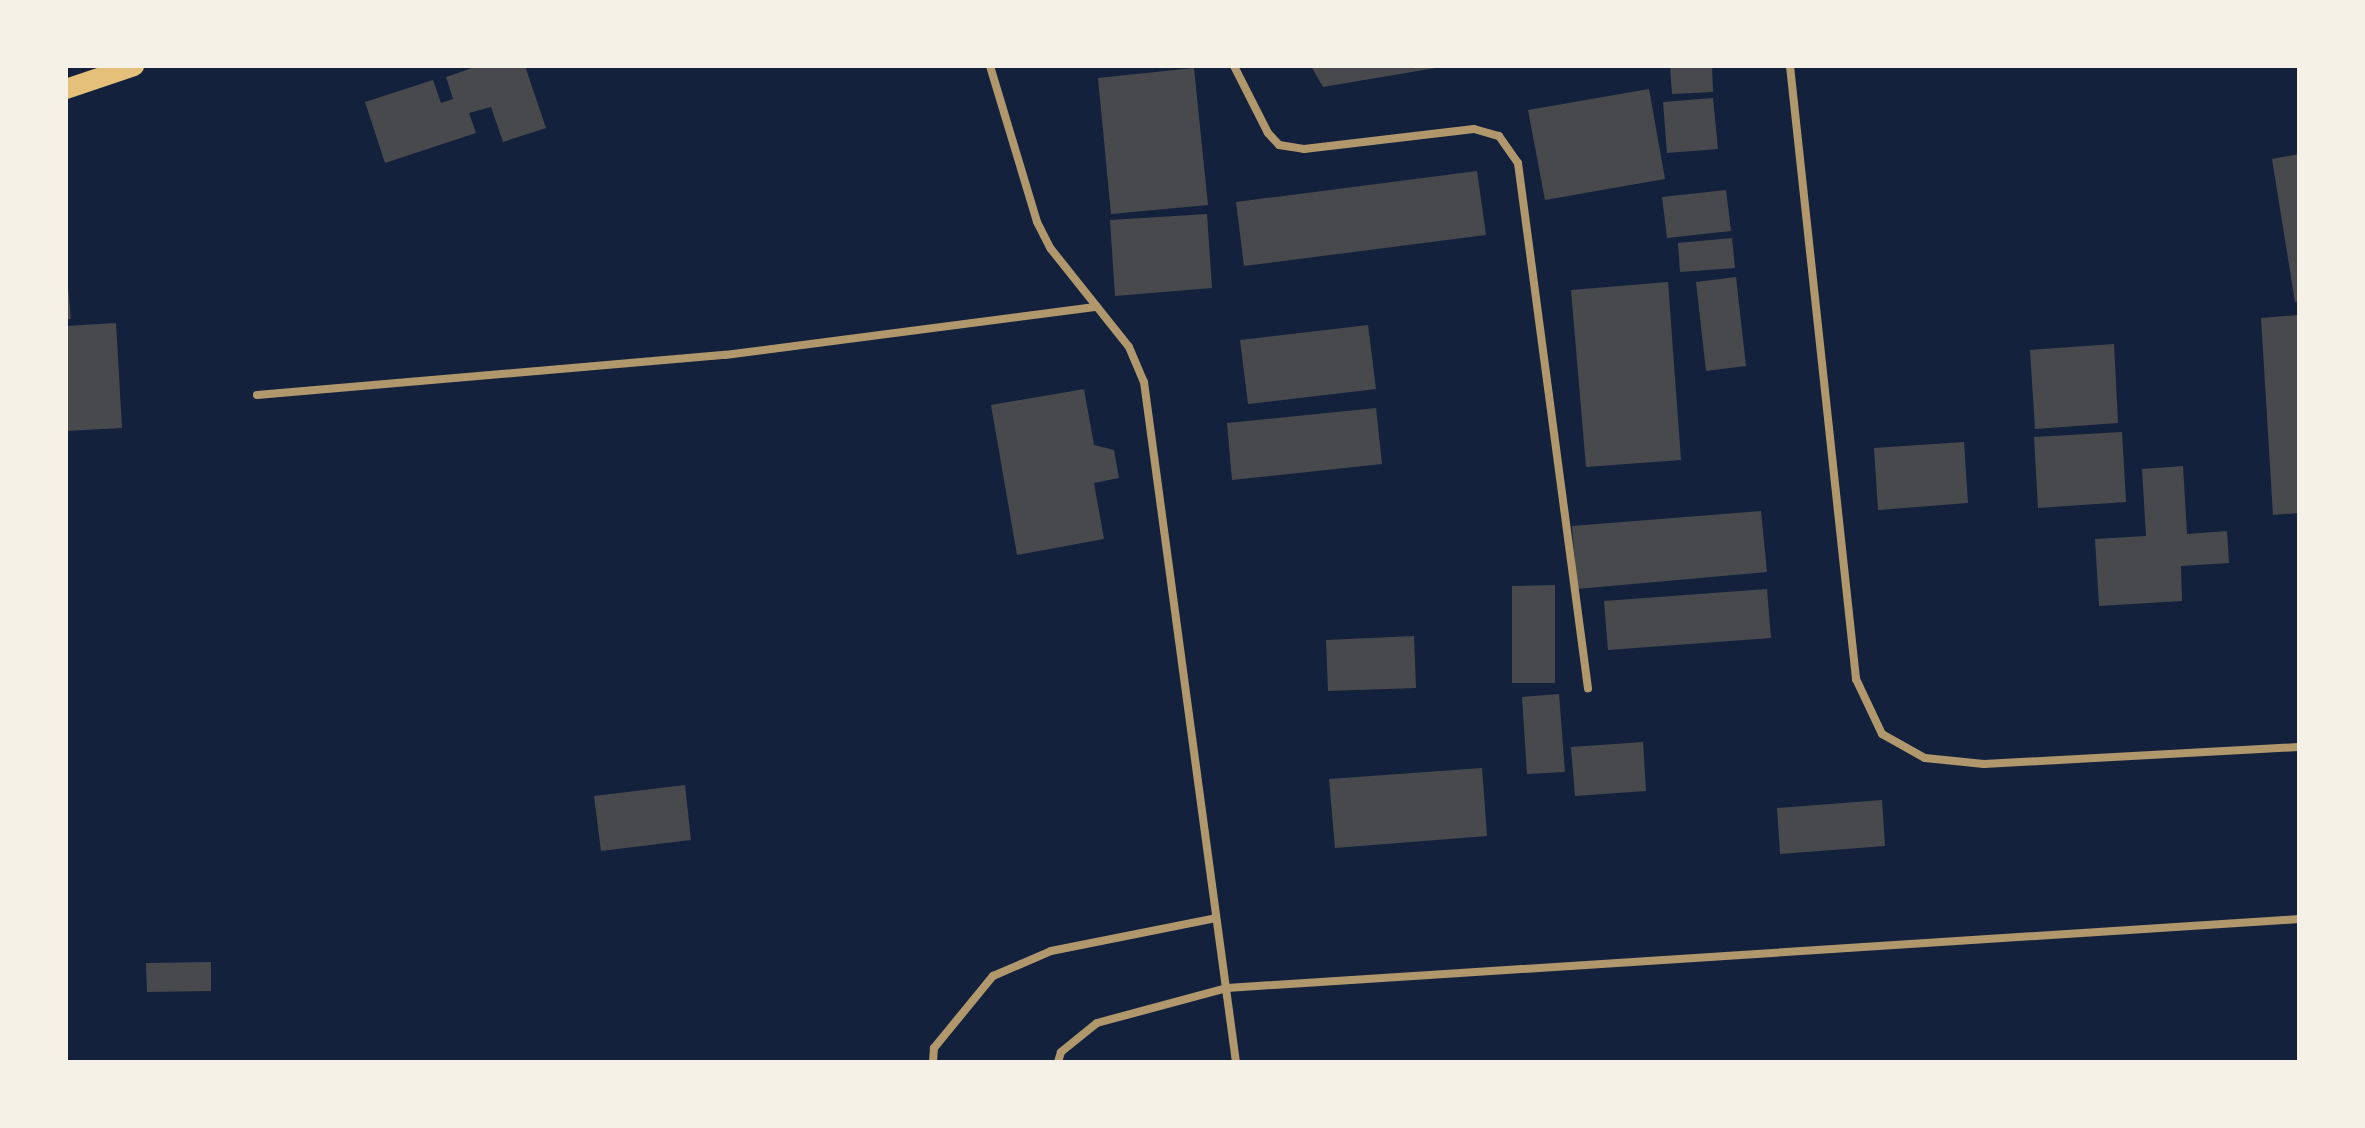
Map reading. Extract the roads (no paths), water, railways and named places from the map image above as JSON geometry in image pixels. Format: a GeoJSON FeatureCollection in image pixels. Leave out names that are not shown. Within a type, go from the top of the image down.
{"type":"FeatureCollection","features":[{"type":"Feature","properties":{"kind":"main road"},"geometry":{"type":"LineString","coordinates":[[66,89],[134,66]]}},
{"type":"Feature","properties":{"kind":"street"},"geometry":{"type":"LineString","coordinates":[[990,66],[1037,222],[1051,249],[1129,347],[1144,382],[1236,1062]]}},
{"type":"Feature","properties":{"kind":"street"},"geometry":{"type":"LineString","coordinates":[[1234,66],[1268,133],[1279,145],[1304,149],[1474,129],[1499,136],[1518,163],[1588,688]]}},
{"type":"Feature","properties":{"kind":"street"},"geometry":{"type":"LineString","coordinates":[[1790,66],[1856,679],[1882,734],[1925,758],[1984,764],[2299,747]]}},
{"type":"Feature","properties":{"kind":"street"},"geometry":{"type":"LineString","coordinates":[[257,395],[725,355],[1097,307]]}},
{"type":"Feature","properties":{"kind":"street"},"geometry":{"type":"LineString","coordinates":[[933,1062],[934,1048],[993,976],[1051,951],[1216,918]]}},
{"type":"Feature","properties":{"kind":"street"},"geometry":{"type":"LineString","coordinates":[[1058,1062],[1061,1052],[1097,1023],[1227,988],[2299,919]]}}]}
